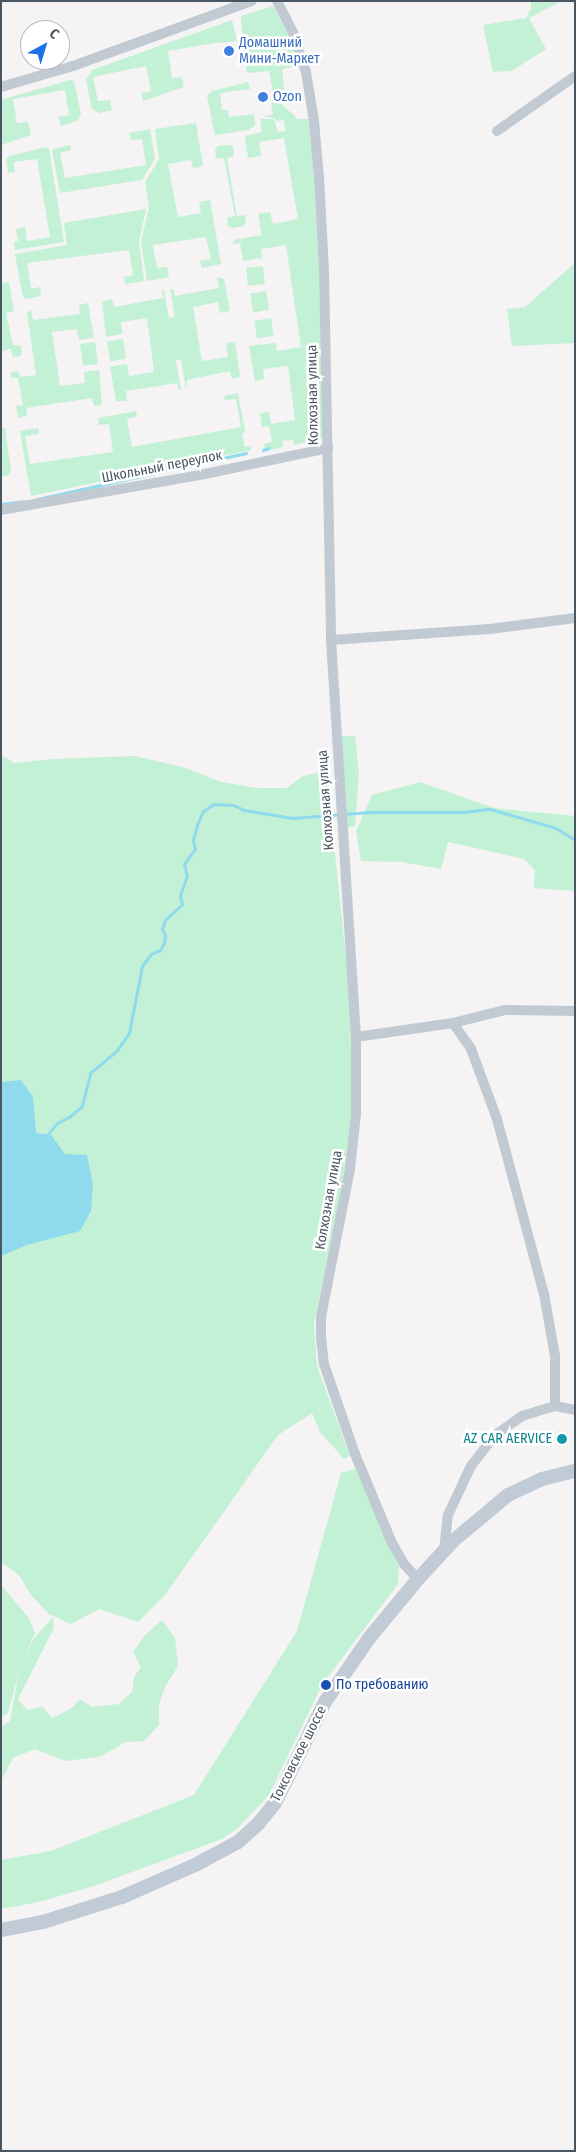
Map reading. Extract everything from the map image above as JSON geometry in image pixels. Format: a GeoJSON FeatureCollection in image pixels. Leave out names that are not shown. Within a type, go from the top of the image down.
{"type":"FeatureCollection","features":[{"type":"Feature","properties":{"kind":"main road","name":"Токсовское шоссе"},"geometry":{"type":"LineString","coordinates":[[1,1930],[44,1922],[122,1898],[197,1864],[238,1842],[258,1824],[275,1803],[326,1702],[370,1637],[418,1579],[444,1551],[508,1495],[542,1479],[575,1471]]}},
{"type":"Feature","properties":{"kind":"street"},"geometry":{"type":"LineString","coordinates":[[1,88],[73,66],[252,1]]}},
{"type":"Feature","properties":{"kind":"street","name":"Колхозная улица"},"geometry":{"type":"LineString","coordinates":[[277,1],[293,33],[306,72],[314,121],[324,270],[331,640],[356,1037],[356,1114],[351,1160],[322,1310],[321,1337],[324,1364],[355,1454],[392,1543],[404,1564],[418,1579]]}},
{"type":"Feature","properties":{"kind":"street"},"geometry":{"type":"LineString","coordinates":[[497,131],[575,76]]}},
{"type":"Feature","properties":{"kind":"street","name":"Школьный переулок"},"geometry":{"type":"LineString","coordinates":[[1,510],[206,474],[328,448]]}},
{"type":"Feature","properties":{"kind":"street"},"geometry":{"type":"LineString","coordinates":[[331,640],[490,629],[575,618]]}},
{"type":"Feature","properties":{"kind":"street"},"geometry":{"type":"LineString","coordinates":[[356,1037],[453,1023],[506,1010],[575,1011]]}},
{"type":"Feature","properties":{"kind":"street"},"geometry":{"type":"LineString","coordinates":[[453,1023],[471,1049],[497,1119],[544,1294],[555,1356],[555,1406]]}},
{"type":"Feature","properties":{"kind":"street"},"geometry":{"type":"LineString","coordinates":[[444,1551],[448,1515],[471,1466],[495,1435],[522,1416],[555,1406],[575,1410]]}},
{"type":"Feature","properties":{"kind":"green space"},"geometry":{"type":"Polygon","coordinates":[[[531,1],[562,1],[529,18],[546,49],[512,71],[493,72],[483,25],[526,18],[531,8],[531,1]]]}},
{"type":"Feature","properties":{"kind":"green space"},"geometry":{"type":"Polygon","coordinates":[[[273,6],[288,33],[300,66],[282,69],[285,95],[274,97],[269,71],[247,73],[241,20],[241,16],[273,6]]]}},
{"type":"Feature","properties":{"kind":"green space"},"geometry":{"type":"Polygon","coordinates":[[[232,20],[237,41],[168,51],[172,78],[182,77],[184,87],[143,101],[141,93],[151,91],[146,66],[93,77],[98,101],[110,100],[112,110],[99,113],[92,109],[86,80],[92,70],[232,20]]]}},
{"type":"Feature","properties":{"kind":"green space"},"geometry":{"type":"Polygon","coordinates":[[[70,80],[74,81],[81,114],[77,121],[61,126],[58,117],[69,115],[65,90],[13,99],[17,123],[28,122],[31,135],[1,145],[1,100],[70,80]]]}},
{"type":"Feature","properties":{"kind":"green space"},"geometry":{"type":"Polygon","coordinates":[[[248,82],[250,89],[220,93],[222,110],[228,110],[229,117],[254,114],[255,125],[249,130],[215,135],[207,96],[212,91],[248,82]]]}},
{"type":"Feature","properties":{"kind":"green space"},"geometry":{"type":"Polygon","coordinates":[[[279,102],[298,119],[310,119],[319,268],[323,438],[294,445],[293,440],[282,441],[283,447],[265,451],[264,444],[272,442],[269,426],[262,427],[260,413],[269,412],[271,424],[295,420],[288,366],[263,369],[264,379],[255,381],[249,346],[276,343],[277,351],[301,347],[286,245],[261,249],[262,258],[243,261],[240,243],[232,244],[234,240],[262,235],[258,214],[270,212],[273,224],[298,219],[284,138],[259,142],[261,156],[248,158],[245,136],[262,132],[260,119],[274,119],[278,132],[285,131],[284,120],[276,121],[275,118],[264,117],[273,114],[271,103],[279,102]]]}},
{"type":"Feature","properties":{"kind":"green space"},"geometry":{"type":"Polygon","coordinates":[[[196,123],[203,166],[193,168],[191,160],[168,164],[178,217],[201,213],[199,202],[210,200],[221,264],[202,268],[200,261],[211,259],[206,237],[153,245],[157,268],[167,267],[169,277],[147,281],[141,242],[149,207],[145,182],[159,159],[155,129],[196,123]]]}},
{"type":"Feature","properties":{"kind":"green space"},"geometry":{"type":"Polygon","coordinates":[[[150,129],[155,159],[142,180],[60,193],[52,151],[54,149],[70,145],[71,150],[60,153],[65,178],[146,165],[142,139],[131,140],[129,133],[150,129]]]}},
{"type":"Feature","properties":{"kind":"green space"},"geometry":{"type":"Polygon","coordinates":[[[230,145],[233,147],[234,156],[227,158],[237,216],[245,215],[246,222],[243,226],[232,228],[228,226],[227,218],[235,216],[224,158],[216,159],[215,150],[218,146],[230,145]]]}},
{"type":"Feature","properties":{"kind":"green space"},"geometry":{"type":"Polygon","coordinates":[[[46,147],[49,149],[64,242],[15,250],[14,242],[18,241],[16,229],[25,227],[27,241],[50,237],[37,159],[14,162],[15,172],[8,173],[6,160],[9,156],[46,147]]]}},
{"type":"Feature","properties":{"kind":"green space"},"geometry":{"type":"Polygon","coordinates":[[[146,209],[139,242],[144,281],[125,284],[124,277],[133,275],[129,250],[27,263],[31,289],[40,287],[41,296],[26,299],[23,297],[15,254],[67,245],[64,223],[146,209]]]}},
{"type":"Feature","properties":{"kind":"green space"},"geometry":{"type":"Polygon","coordinates":[[[575,263],[575,343],[512,346],[507,309],[525,307],[575,263]]]}},
{"type":"Feature","properties":{"kind":"green space"},"geometry":{"type":"Polygon","coordinates":[[[263,266],[265,284],[248,286],[246,268],[263,266]]]}},
{"type":"Feature","properties":{"kind":"green space"},"geometry":{"type":"Polygon","coordinates":[[[217,277],[224,279],[230,311],[220,313],[218,302],[193,307],[202,361],[228,357],[226,343],[235,342],[240,377],[232,379],[230,371],[187,380],[186,389],[181,360],[176,360],[181,390],[179,390],[177,383],[126,391],[127,401],[116,401],[110,367],[127,364],[129,376],[154,372],[147,318],[121,322],[122,334],[106,337],[102,302],[112,299],[114,307],[163,298],[162,290],[164,290],[169,318],[175,317],[170,289],[173,289],[175,296],[219,288],[217,277]]]}},
{"type":"Feature","properties":{"kind":"green space"},"geometry":{"type":"Polygon","coordinates":[[[9,282],[14,311],[6,313],[13,345],[20,345],[22,353],[20,356],[13,357],[11,349],[1,351],[1,283],[9,282]]]}},
{"type":"Feature","properties":{"kind":"green space"},"geometry":{"type":"Polygon","coordinates":[[[266,291],[269,310],[253,312],[250,294],[266,291]]]}},
{"type":"Feature","properties":{"kind":"green space"},"geometry":{"type":"Polygon","coordinates":[[[88,303],[94,338],[79,340],[77,329],[52,332],[60,386],[85,383],[84,372],[99,370],[102,405],[94,406],[92,398],[26,408],[27,416],[18,418],[16,406],[23,405],[18,378],[11,378],[11,372],[18,371],[20,377],[36,375],[27,313],[31,310],[33,320],[80,314],[79,305],[88,303]]]}},
{"type":"Feature","properties":{"kind":"green space"},"geometry":{"type":"Polygon","coordinates":[[[271,318],[274,336],[257,338],[254,321],[271,318]]]}},
{"type":"Feature","properties":{"kind":"green space"},"geometry":{"type":"Polygon","coordinates":[[[123,339],[126,359],[110,361],[107,342],[123,339]]]}},
{"type":"Feature","properties":{"kind":"green space"},"geometry":{"type":"Polygon","coordinates":[[[95,342],[98,364],[83,366],[80,344],[95,342]]]}},
{"type":"Feature","properties":{"kind":"green space"},"geometry":{"type":"Polygon","coordinates":[[[238,393],[245,431],[242,435],[245,447],[251,446],[251,450],[31,496],[20,431],[38,428],[39,434],[25,436],[30,464],[113,452],[109,424],[99,425],[98,418],[136,411],[137,416],[127,419],[132,447],[241,427],[236,399],[225,400],[224,396],[238,393]]]}},
{"type":"Feature","properties":{"kind":"green space"},"geometry":{"type":"Polygon","coordinates":[[[1,428],[5,428],[11,471],[9,475],[1,477],[1,428]]]}},
{"type":"Feature","properties":{"kind":"green space"},"geometry":{"type":"Polygon","coordinates":[[[342,736],[355,736],[359,774],[355,826],[346,828],[342,736]]]}},
{"type":"Feature","properties":{"kind":"green space"},"geometry":{"type":"Polygon","coordinates":[[[1,755],[14,763],[53,759],[135,756],[186,768],[221,782],[257,788],[287,788],[303,776],[329,770],[331,816],[350,996],[352,1111],[345,1171],[314,1324],[317,1366],[350,1456],[344,1459],[320,1432],[312,1413],[278,1435],[165,1595],[138,1622],[99,1609],[71,1624],[49,1614],[31,1595],[19,1575],[1,1562],[1,755]]]}},
{"type":"Feature","properties":{"kind":"green space"},"geometry":{"type":"Polygon","coordinates":[[[420,782],[494,808],[575,816],[575,891],[534,888],[535,870],[524,859],[448,842],[441,869],[401,862],[361,861],[356,831],[372,795],[420,782]]]}},
{"type":"Feature","properties":{"kind":"green space"},"geometry":{"type":"Polygon","coordinates":[[[356,1469],[399,1566],[398,1584],[322,1685],[269,1795],[238,1828],[222,1839],[94,1886],[39,1902],[1,1909],[1,1860],[51,1851],[194,1795],[297,1631],[341,1473],[356,1469]]]}},
{"type":"Feature","properties":{"kind":"green space"},"geometry":{"type":"Polygon","coordinates":[[[1,1585],[28,1617],[35,1633],[19,1670],[33,1640],[53,1617],[54,1628],[18,1699],[27,1710],[43,1707],[52,1718],[72,1708],[80,1699],[92,1707],[119,1704],[132,1692],[134,1677],[141,1667],[133,1652],[145,1635],[162,1620],[175,1638],[178,1666],[165,1687],[159,1704],[159,1725],[144,1741],[126,1742],[99,1757],[65,1761],[35,1749],[13,1758],[1,1781],[1,1727],[10,1721],[19,1672],[8,1713],[1,1718],[1,1585]]]}},
{"type":"Feature","properties":{"kind":"water"},"geometry":{"type":"Polygon","coordinates":[[[21,1080],[33,1097],[36,1133],[51,1135],[65,1154],[87,1155],[93,1185],[91,1211],[80,1231],[27,1245],[1,1256],[1,1082],[21,1080]]]}},
{"type":"Feature","properties":{"kind":"waterway"},"geometry":{"type":"LineString","coordinates":[[263,450],[269,448]]}},
{"type":"Feature","properties":{"kind":"waterway"},"geometry":{"type":"LineString","coordinates":[[37,499],[246,453]]}},
{"type":"Feature","properties":{"kind":"waterway"},"geometry":{"type":"LineString","coordinates":[[1,504],[24,501]]}},
{"type":"Feature","properties":{"kind":"waterway"},"geometry":{"type":"LineString","coordinates":[[48,1134],[57,1123],[69,1117],[82,1106],[90,1073],[117,1050],[129,1033],[142,966],[151,954],[160,950],[164,943],[165,935],[162,929],[165,920],[182,904],[180,895],[187,876],[184,864],[195,849],[193,840],[203,811],[214,804],[233,805],[244,810],[292,818],[371,812],[464,812],[490,809],[556,828],[575,840]]}},
{"type":"Feature","properties":{"kind":"place","name":"Домашний Мини-Маркет"},"geometry":{"type":"Point","coordinates":[229,51]}},
{"type":"Feature","properties":{"kind":"place","name":"Ozon"},"geometry":{"type":"Point","coordinates":[263,97]}},
{"type":"Feature","properties":{"kind":"place","name":"AZ CAR AERVICE"},"geometry":{"type":"Point","coordinates":[562,1439]}},
{"type":"Feature","properties":{"kind":"place","name":"По требованию"},"geometry":{"type":"Point","coordinates":[326,1685]}}]}
